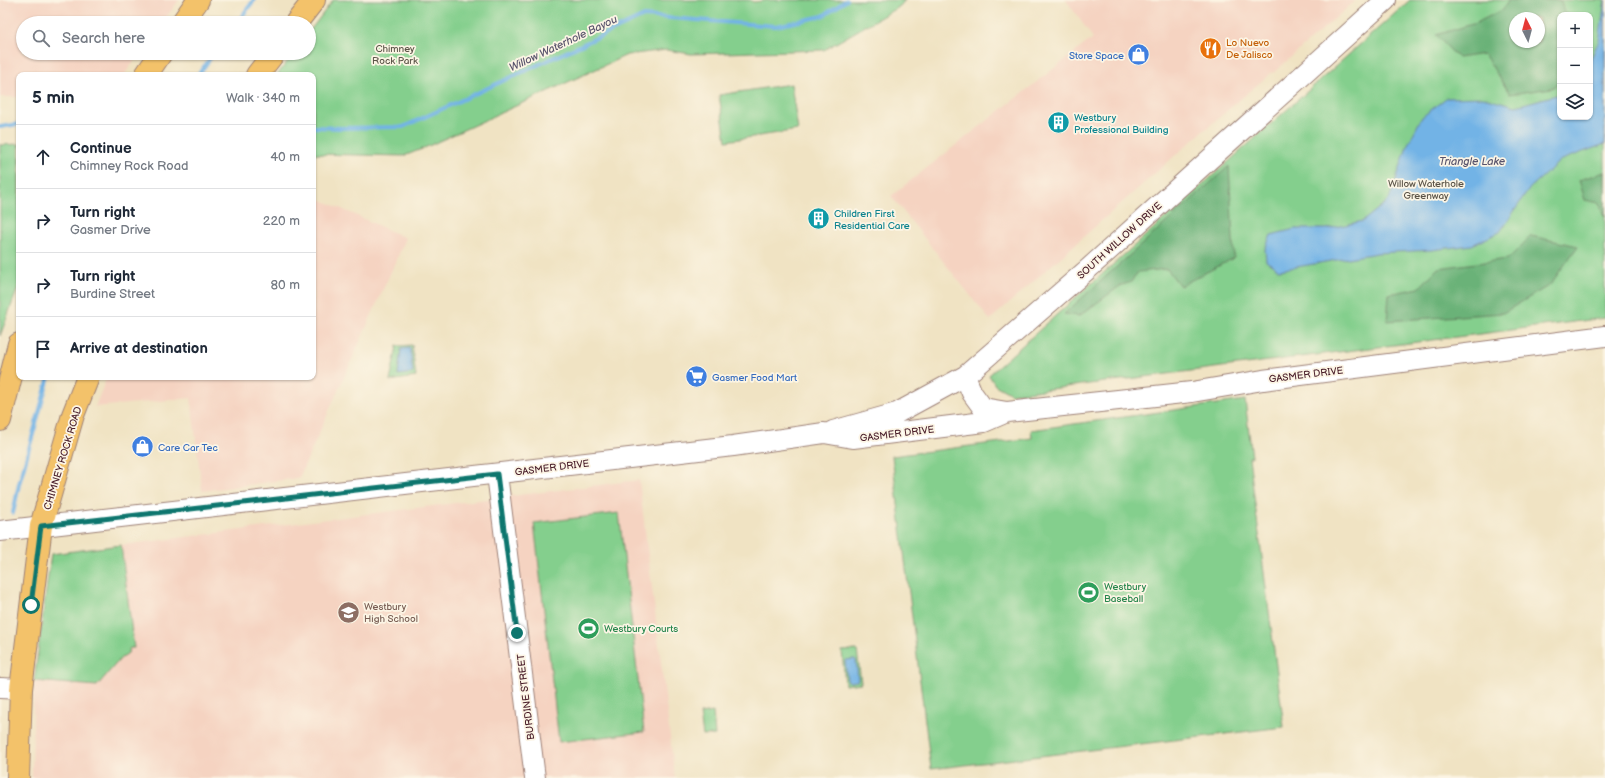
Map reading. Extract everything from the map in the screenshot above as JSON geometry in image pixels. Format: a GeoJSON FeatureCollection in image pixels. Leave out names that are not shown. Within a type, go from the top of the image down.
{"type":"FeatureCollection","features":[{"type":"Feature","properties":{"kind":"main road"},"geometry":{"type":"LineString","coordinates":[[187,16],[198,0]]}},
{"type":"Feature","properties":{"kind":"main road"},"geometry":{"type":"LineString","coordinates":[[301,16],[314,0]]}},
{"type":"Feature","properties":{"kind":"main road"},"geometry":{"type":"LineString","coordinates":[[148,72],[156,60]]}},
{"type":"Feature","properties":{"kind":"main road"},"geometry":{"type":"LineString","coordinates":[[259,72],[269,60]]}},
{"type":"Feature","properties":{"kind":"main road"},"geometry":{"type":"LineString","coordinates":[[0,420],[16,356]]}},
{"type":"Feature","properties":{"kind":"main road","name":"CHIMNEY ROCK ROAD"},"geometry":{"type":"LineString","coordinates":[[18,778],[10,688],[41,526],[73,415],[87,380]]}},
{"type":"Feature","properties":{"kind":"street","name":"SOUTH WILLOW DRIVE"},"geometry":{"type":"LineString","coordinates":[[824,433],[897,413],[965,376],[1088,269],[1386,0]]}},
{"type":"Feature","properties":{"kind":"street","name":"GASMER DRIVE"},"geometry":{"type":"LineString","coordinates":[[965,376],[972,393],[983,408],[1007,412],[1192,392],[1270,379],[1605,336]]}},
{"type":"Feature","properties":{"kind":"street","name":"GASMER DRIVE"},"geometry":{"type":"LineString","coordinates":[[0,531],[761,443],[824,433],[853,438],[871,436],[984,422],[1007,412]]}},
{"type":"Feature","properties":{"kind":"street","name":"BURDINE STREET"},"geometry":{"type":"LineString","coordinates":[[497,474],[535,778]]}},
{"type":"Feature","properties":{"kind":"shaded area"},"geometry":{"type":"Polygon","coordinates":[[[0,0],[179,0],[167,16],[16,16],[16,60],[135,60],[126,72],[16,72],[16,97],[0,97],[0,0]]]}},
{"type":"Feature","properties":{"kind":"shaded area"},"geometry":{"type":"Polygon","coordinates":[[[1066,0],[1356,0],[1273,73],[1272,72],[1179,152],[990,320],[891,196],[1093,38],[1066,0]]]}},
{"type":"Feature","properties":{"kind":"shaded area"},"geometry":{"type":"Polygon","coordinates":[[[316,197],[406,238],[299,478],[202,491],[191,398],[95,407],[106,380],[316,380],[316,197]]]}},
{"type":"Feature","properties":{"kind":"shaded area","name":"Westbury High School"},"geometry":{"type":"Polygon","coordinates":[[[639,480],[675,778],[32,778],[34,671],[51,554],[639,480]]]}},
{"type":"Feature","properties":{"kind":"green space","name":"Chimney Rock Park"},"geometry":{"type":"Polygon","coordinates":[[[333,0],[750,0],[753,2],[771,0],[905,0],[900,6],[824,50],[691,54],[666,50],[627,55],[404,156],[316,154],[316,72],[279,72],[289,60],[316,60],[316,23],[333,0]]]}},
{"type":"Feature","properties":{"kind":"green space","name":"Willow Waterhole Greenway"},"geometry":{"type":"Polygon","coordinates":[[[1410,0],[1605,0],[1605,318],[1011,394],[995,385],[989,375],[1410,0]]]}},
{"type":"Feature","properties":{"kind":"green space"},"geometry":{"type":"Polygon","coordinates":[[[1509,0],[1560,0],[1566,12],[1557,12],[1557,84],[1552,88],[1510,94],[1484,54],[1458,58],[1436,35],[1476,23],[1502,10],[1509,0]]]}},
{"type":"Feature","properties":{"kind":"green space"},"geometry":{"type":"Polygon","coordinates":[[[791,84],[798,130],[726,141],[719,95],[791,84]]]}},
{"type":"Feature","properties":{"kind":"green space"},"geometry":{"type":"Polygon","coordinates":[[[16,144],[16,293],[0,336],[0,145],[16,144]]]}},
{"type":"Feature","properties":{"kind":"green space"},"geometry":{"type":"Polygon","coordinates":[[[1229,166],[1234,258],[1180,286],[1167,269],[1138,272],[1131,282],[1120,286],[1079,316],[1064,314],[1229,166]]]}},
{"type":"Feature","properties":{"kind":"green space"},"geometry":{"type":"Polygon","coordinates":[[[1605,172],[1605,216],[1599,203],[1585,200],[1579,180],[1605,172]]]}},
{"type":"Feature","properties":{"kind":"green space"},"geometry":{"type":"Polygon","coordinates":[[[1531,236],[1578,246],[1550,285],[1503,313],[1387,321],[1389,294],[1419,288],[1438,268],[1508,259],[1531,236]]]}},
{"type":"Feature","properties":{"kind":"green space"},"geometry":{"type":"Polygon","coordinates":[[[412,345],[416,377],[390,381],[397,346],[412,345]]]}},
{"type":"Feature","properties":{"kind":"green space","name":"Westbury Baseball"},"geometry":{"type":"Polygon","coordinates":[[[1245,400],[1252,457],[1249,457],[1284,727],[931,769],[892,456],[1032,438],[1031,430],[1245,400]]]}},
{"type":"Feature","properties":{"kind":"green space","name":"Westbury Courts"},"geometry":{"type":"Polygon","coordinates":[[[619,513],[644,732],[559,742],[534,523],[619,513]]]}},
{"type":"Feature","properties":{"kind":"green space"},"geometry":{"type":"Polygon","coordinates":[[[121,545],[134,648],[130,648],[128,653],[120,659],[97,686],[34,681],[51,554],[121,545]]]}},
{"type":"Feature","properties":{"kind":"green space"},"geometry":{"type":"Polygon","coordinates":[[[857,650],[861,683],[845,685],[842,651],[857,650]]]}},
{"type":"Feature","properties":{"kind":"green space"},"geometry":{"type":"Polygon","coordinates":[[[713,712],[715,735],[703,736],[700,714],[713,712]]]}},
{"type":"Feature","properties":{"kind":"water","name":"Triangle Lake"},"geometry":{"type":"Polygon","coordinates":[[[1605,0],[1605,144],[1561,160],[1530,188],[1500,232],[1472,245],[1432,250],[1377,253],[1279,270],[1266,261],[1265,249],[1271,235],[1295,229],[1327,229],[1363,221],[1389,200],[1408,144],[1422,117],[1446,98],[1483,97],[1516,106],[1557,95],[1557,120],[1593,120],[1593,54],[1599,40],[1605,0]]]}},
{"type":"Feature","properties":{"kind":"water"},"geometry":{"type":"Polygon","coordinates":[[[410,348],[413,373],[398,375],[401,349],[410,348]]]}},
{"type":"Feature","properties":{"kind":"water"},"geometry":{"type":"Polygon","coordinates":[[[856,660],[858,679],[857,681],[850,682],[847,680],[845,661],[856,660]]]}},
{"type":"Feature","properties":{"kind":"waterway"},"geometry":{"type":"LineString","coordinates":[[242,16],[254,0]]}},
{"type":"Feature","properties":{"kind":"waterway","name":"Willow Waterhole Bayou"},"geometry":{"type":"LineString","coordinates":[[316,127],[403,127],[644,16],[776,26],[823,16],[847,0]]}},
{"type":"Feature","properties":{"kind":"waterway"},"geometry":{"type":"LineString","coordinates":[[200,72],[209,60]]}},
{"type":"Feature","properties":{"kind":"waterway","name":"Willow Waterhole Bayou"},"geometry":{"type":"LineString","coordinates":[[0,127],[16,124]]}},
{"type":"Feature","properties":{"kind":"waterway"},"geometry":{"type":"LineString","coordinates":[[13,513],[19,484],[48,380]]}},
{"type":"Feature","properties":{"kind":"place","name":"Lo Nuevo De Jalisco"},"geometry":{"type":"Point","coordinates":[1211,48]}},
{"type":"Feature","properties":{"kind":"place","name":"Store Space"},"geometry":{"type":"Point","coordinates":[1139,55]}},
{"type":"Feature","properties":{"kind":"place","name":"Westbury Professional Building"},"geometry":{"type":"Point","coordinates":[1058,123]}},
{"type":"Feature","properties":{"kind":"place","name":"Children First Residential Care"},"geometry":{"type":"Point","coordinates":[818,219]}},
{"type":"Feature","properties":{"kind":"place","name":"Gasmer Food Mart"},"geometry":{"type":"Point","coordinates":[696,377]}},
{"type":"Feature","properties":{"kind":"place","name":"Care Car Tec"},"geometry":{"type":"Point","coordinates":[142,447]}},
{"type":"Feature","properties":{"kind":"place","name":"Westbury Baseball"},"geometry":{"type":"Point","coordinates":[1088,592]}},
{"type":"Feature","properties":{"kind":"place","name":"Westbury High School"},"geometry":{"type":"Point","coordinates":[349,612]}},
{"type":"Feature","properties":{"kind":"place","name":"Westbury Courts"},"geometry":{"type":"Point","coordinates":[589,628]}},
{"type":"Feature","properties":{"kind":"route"},"geometry":{"type":"LineString","coordinates":[[31,605],[41,526],[497,474],[517,633]]}}]}
